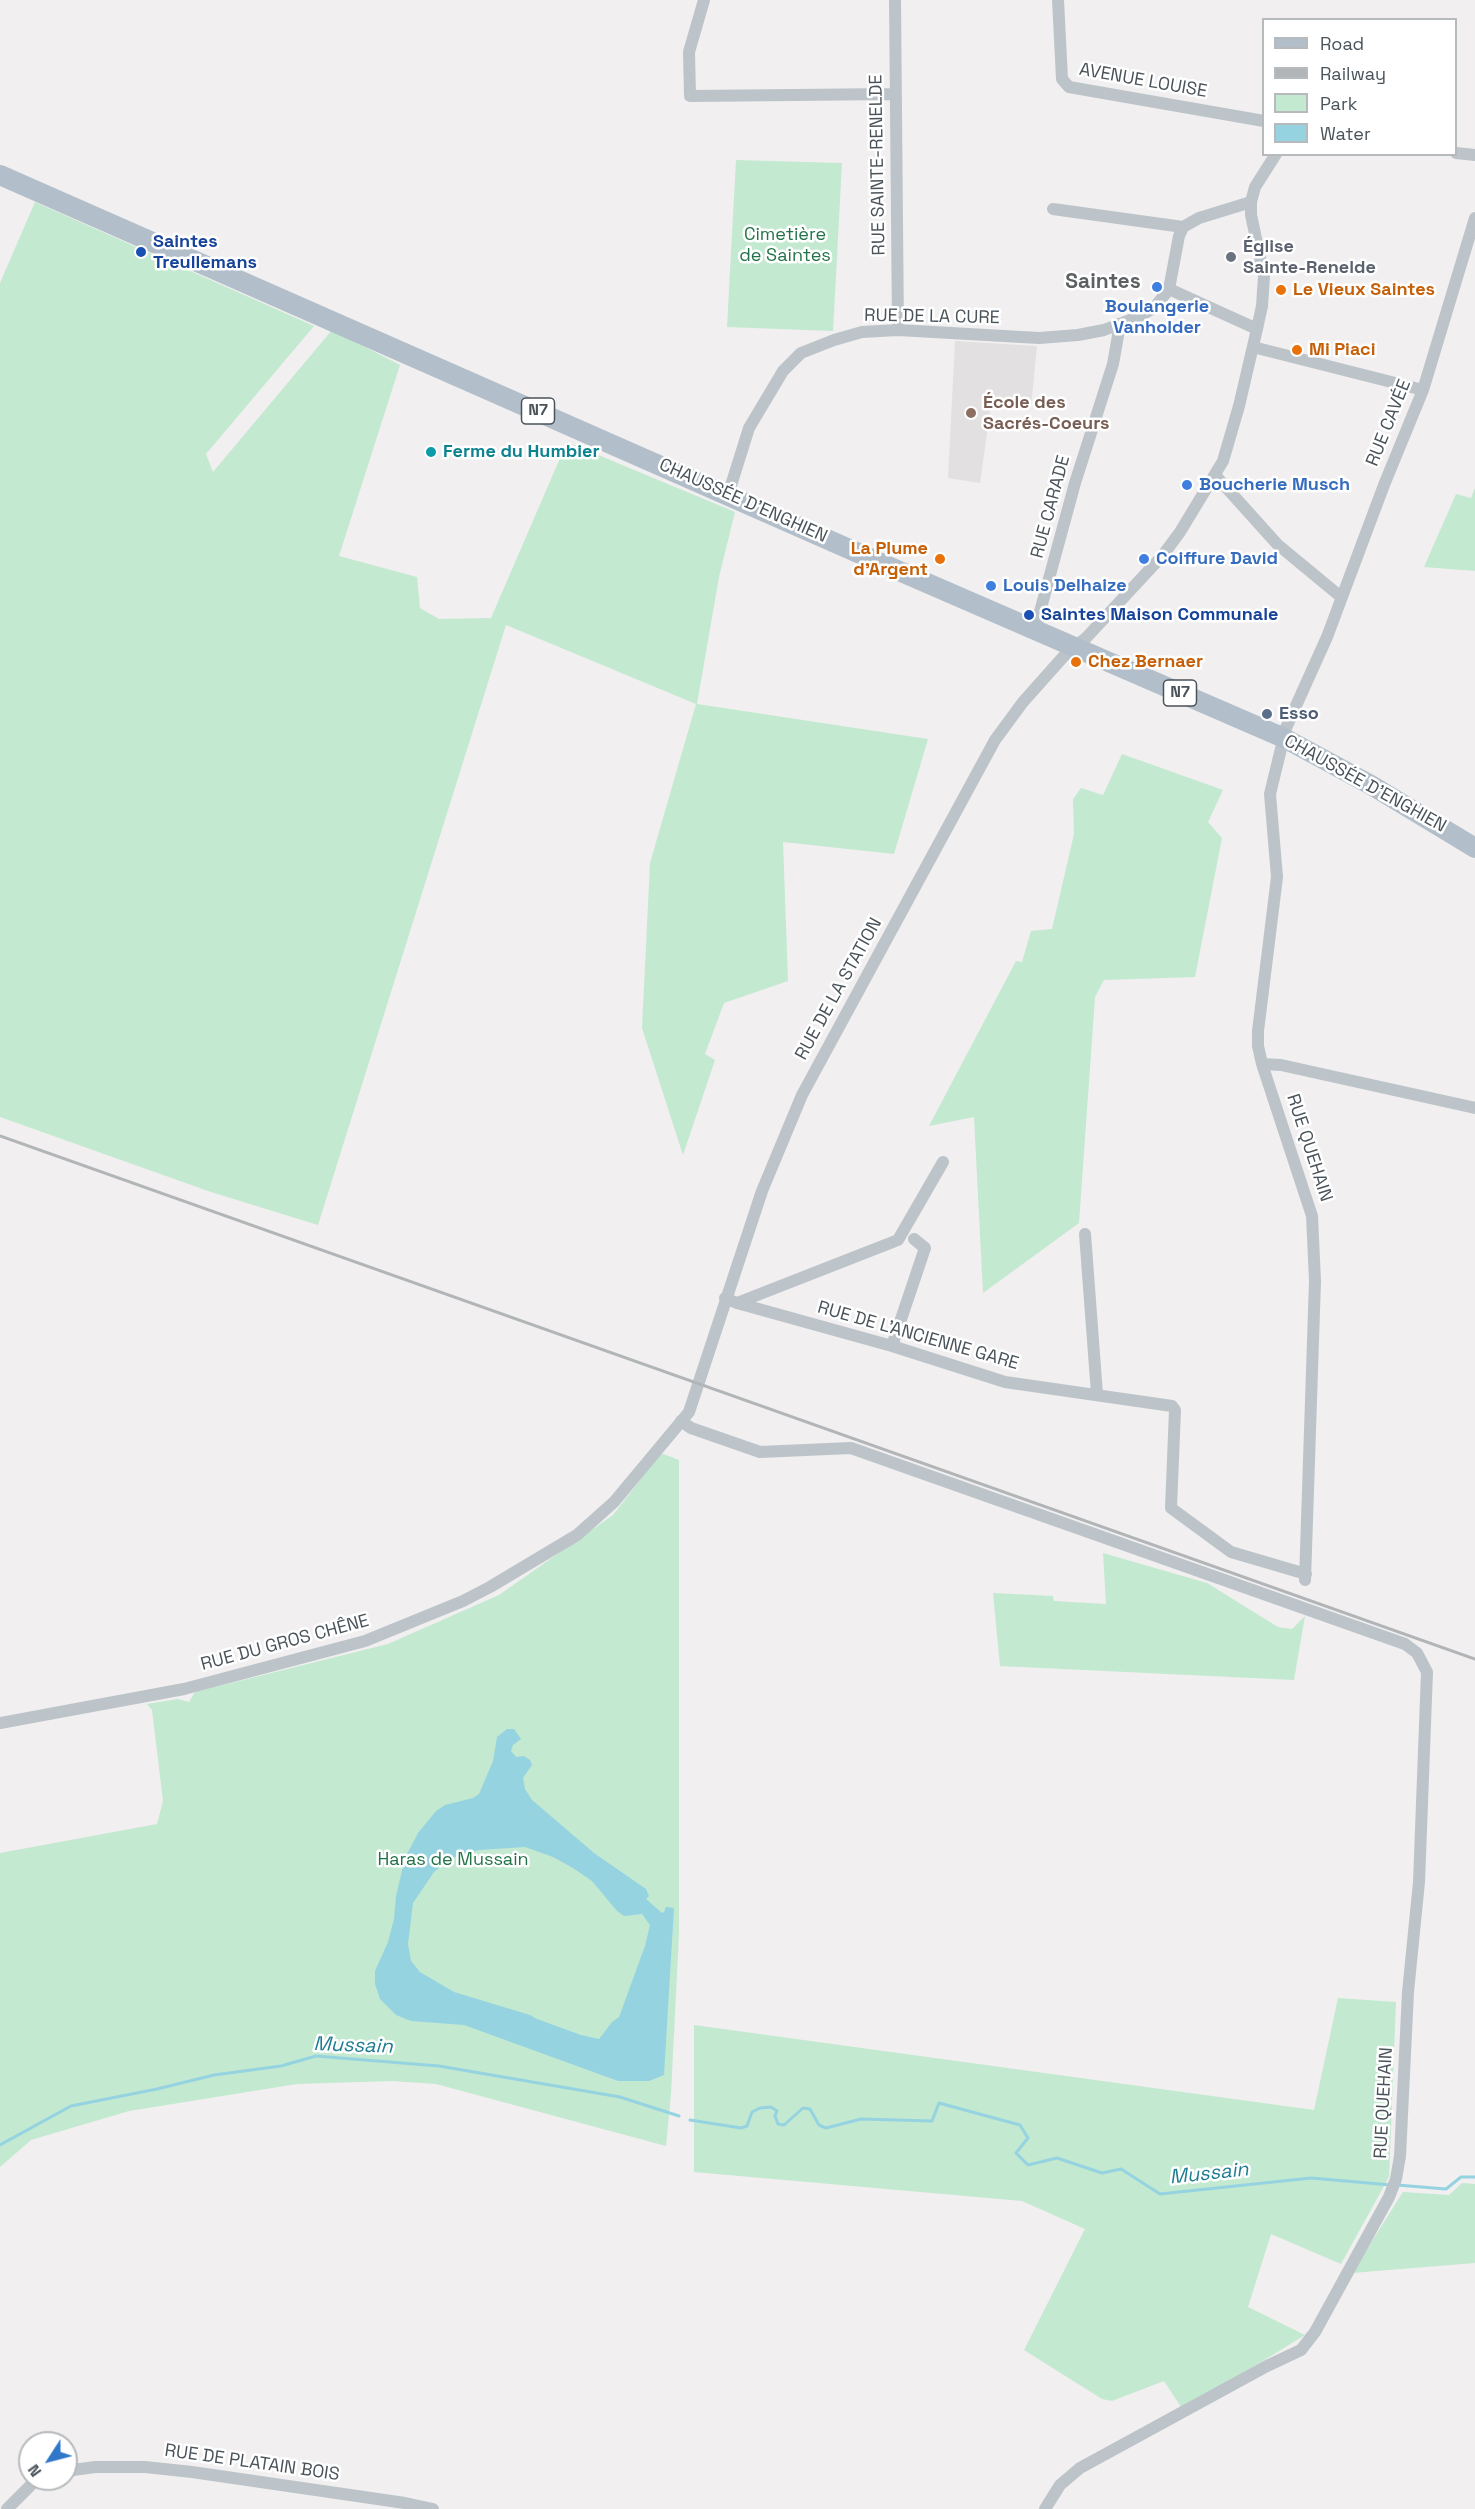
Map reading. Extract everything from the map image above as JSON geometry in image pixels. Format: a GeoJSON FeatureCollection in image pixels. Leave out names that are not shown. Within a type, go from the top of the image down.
{"type":"FeatureCollection","features":[{"type":"Feature","properties":{"kind":"main road","name":"CHAUSSÉE D'ENGHIEN"},"geometry":{"type":"LineString","coordinates":[[0,175],[1284,738],[1371,785],[1475,848]]}},
{"type":"Feature","properties":{"kind":"street"},"geometry":{"type":"LineString","coordinates":[[704,0],[689,51],[690,96],[895,94]]}},
{"type":"Feature","properties":{"kind":"street","name":"RUE SAINTE-RENELDE"},"geometry":{"type":"LineString","coordinates":[[895,0],[898,330]]}},
{"type":"Feature","properties":{"kind":"street","name":"AVENUE LOUISE"},"geometry":{"type":"LineString","coordinates":[[1058,0],[1062,79],[1069,87],[1262,121]]}},
{"type":"Feature","properties":{"kind":"street"},"geometry":{"type":"LineString","coordinates":[[1457,153],[1475,155]]}},
{"type":"Feature","properties":{"kind":"street"},"geometry":{"type":"LineString","coordinates":[[1257,329],[1169,289],[1179,236],[1183,227],[1199,218],[1251,202],[1255,187],[1275,156]]}},
{"type":"Feature","properties":{"kind":"street","name":"RUE DE LA STATION"},"geometry":{"type":"LineString","coordinates":[[699,1383],[762,1191],[802,1095],[994,740],[1030,694],[1163,555],[1223,461],[1254,347],[1262,306],[1264,276],[1251,215],[1251,202]]}},
{"type":"Feature","properties":{"kind":"street"},"geometry":{"type":"LineString","coordinates":[[1053,209],[1183,227]]}},
{"type":"Feature","properties":{"kind":"street","name":"RUE CAVÉE"},"geometry":{"type":"LineString","coordinates":[[1284,738],[1423,390],[1475,218]]}},
{"type":"Feature","properties":{"kind":"street","name":"RUE DE LA CURE"},"geometry":{"type":"LineString","coordinates":[[728,495],[749,428],[772,388],[801,353],[862,332],[898,330],[1039,338],[1078,335],[1118,324],[1155,307],[1169,289]]}},
{"type":"Feature","properties":{"kind":"street","name":"RUE CARADE"},"geometry":{"type":"LineString","coordinates":[[1035,630],[1072,496],[1113,364],[1118,324]]}},
{"type":"Feature","properties":{"kind":"street"},"geometry":{"type":"LineString","coordinates":[[1254,347],[1423,390]]}},
{"type":"Feature","properties":{"kind":"street"},"geometry":{"type":"LineString","coordinates":[[1215,476],[1277,544],[1341,597]]}},
{"type":"Feature","properties":{"kind":"street","name":"RUE QUEHAIN"},"geometry":{"type":"LineString","coordinates":[[1284,738],[1270,794],[1277,877],[1258,1031],[1262,1064],[1312,1216],[1315,1281],[1305,1577]]}},
{"type":"Feature","properties":{"kind":"street"},"geometry":{"type":"LineString","coordinates":[[1262,1064],[1281,1065],[1475,1108]]}},
{"type":"Feature","properties":{"kind":"street"},"geometry":{"type":"LineString","coordinates":[[737,1303],[898,1240],[943,1162]]}},
{"type":"Feature","properties":{"kind":"street"},"geometry":{"type":"LineString","coordinates":[[1085,1234],[1097,1394]]}},
{"type":"Feature","properties":{"kind":"street"},"geometry":{"type":"LineString","coordinates":[[892,1346],[926,1248],[914,1239]]}},
{"type":"Feature","properties":{"kind":"street","name":"RUE DE L'ANCIENNE GARE"},"geometry":{"type":"LineString","coordinates":[[725,1298],[892,1346],[1005,1382],[1172,1406],[1175,1410],[1172,1508],[1231,1552],[1305,1577]]}},
{"type":"Feature","properties":{"kind":"street","name":"RUE DU GROS CHÊNE"},"geometry":{"type":"LineString","coordinates":[[0,1723],[184,1689],[334,1651],[374,1638],[463,1602],[577,1535],[614,1502],[689,1412],[699,1383]]}},
{"type":"Feature","properties":{"kind":"street","name":"RUE QUEHAIN"},"geometry":{"type":"LineString","coordinates":[[681,1421],[691,1428],[760,1452],[852,1448],[1405,1644],[1418,1653],[1428,1672],[1419,1882],[1408,1992],[1400,2156],[1395,2183],[1315,2332],[1301,2350],[1267,2366],[1080,2468],[1060,2485],[1045,2509]]}},
{"type":"Feature","properties":{"kind":"street","name":"RUE DE PLATAIN BOIS"},"geometry":{"type":"LineString","coordinates":[[78,2469],[145,2467],[192,2472],[433,2509]]}},
{"type":"Feature","properties":{"kind":"street"},"geometry":{"type":"LineString","coordinates":[[7,2509],[25,2491]]}},
{"type":"Feature","properties":{"kind":"shaded area","name":"École des Sacrés-Coeurs"},"geometry":{"type":"Polygon","coordinates":[[[955,341],[1037,346],[1031,407],[991,405],[980,483],[948,478],[955,341]]]}},
{"type":"Feature","properties":{"kind":"green space","name":"Cimetière de Saintes"},"geometry":{"type":"Polygon","coordinates":[[[736,160],[842,163],[833,331],[727,327],[736,160]]]}},
{"type":"Feature","properties":{"kind":"green space"},"geometry":{"type":"Polygon","coordinates":[[[35,202],[314,326],[206,454],[213,472],[332,330],[400,365],[339,556],[417,577],[420,608],[439,619],[491,618],[567,442],[735,512],[719,577],[697,704],[928,739],[894,854],[783,842],[788,981],[724,1003],[705,1054],[715,1060],[683,1155],[642,1028],[650,863],[696,704],[506,625],[318,1225],[211,1192],[0,1117],[0,283],[35,202]]]}},
{"type":"Feature","properties":{"kind":"green space"},"geometry":{"type":"Polygon","coordinates":[[[1475,488],[1475,571],[1424,567],[1456,494],[1471,498],[1475,488]]]}},
{"type":"Feature","properties":{"kind":"green space"},"geometry":{"type":"Polygon","coordinates":[[[1122,754],[1223,790],[1208,822],[1222,838],[1195,977],[1104,980],[1095,997],[1079,1223],[983,1293],[974,1117],[929,1126],[1016,961],[1022,962],[1031,931],[1052,929],[1074,834],[1073,799],[1081,788],[1103,795],[1122,754]]]}},
{"type":"Feature","properties":{"kind":"green space","name":"Haras de Mussain"},"geometry":{"type":"Polygon","coordinates":[[[661,1453],[679,1460],[679,1933],[671,2094],[666,2146],[436,2084],[392,2081],[297,2084],[129,2111],[31,2140],[0,2167],[0,1853],[157,1824],[163,1801],[152,1710],[147,1704],[178,1699],[189,1702],[195,1692],[388,1644],[499,1595],[613,1515],[661,1453]]]}},
{"type":"Feature","properties":{"kind":"green space"},"geometry":{"type":"Polygon","coordinates":[[[1103,1553],[1207,1583],[1278,1627],[1292,1629],[1305,1616],[1294,1680],[1000,1666],[993,1593],[1053,1596],[1054,1601],[1106,1604],[1103,1553]]]}},
{"type":"Feature","properties":{"kind":"green space"},"geometry":{"type":"Polygon","coordinates":[[[1338,1998],[1396,2002],[1389,2177],[1341,2264],[1271,2234],[1248,2307],[1305,2335],[1183,2410],[1164,2381],[1112,2401],[1102,2399],[1024,2350],[1085,2229],[1022,2201],[694,2172],[694,2025],[1314,2110],[1338,1998]]]}},
{"type":"Feature","properties":{"kind":"green space"},"geometry":{"type":"Polygon","coordinates":[[[1462,2183],[1475,2184],[1475,2263],[1352,2273],[1403,2192],[1449,2195],[1462,2183]]]}},
{"type":"Feature","properties":{"kind":"water"},"geometry":{"type":"Polygon","coordinates":[[[507,1729],[514,1729],[521,1739],[513,1745],[511,1751],[516,1757],[524,1756],[530,1760],[532,1765],[523,1778],[525,1789],[532,1800],[594,1853],[646,1889],[649,1896],[646,1899],[662,1913],[666,1907],[674,1908],[664,2075],[649,2081],[618,2081],[464,2025],[411,2021],[396,2015],[380,1999],[375,1984],[375,1971],[388,1942],[405,1858],[418,1833],[436,1811],[445,1805],[473,1798],[479,1794],[493,1761],[497,1737],[507,1729]],[[525,1847],[479,1850],[452,1858],[434,1872],[413,1903],[408,1944],[411,1961],[420,1972],[454,1992],[599,2039],[612,2022],[619,2017],[645,1946],[650,1925],[642,1914],[624,1916],[592,1881],[553,1857],[525,1847]]]}},
{"type":"Feature","properties":{"kind":"waterway","name":"Mussain"},"geometry":{"type":"LineString","coordinates":[[0,2145],[71,2106],[214,2075],[281,2066],[316,2056],[439,2066],[620,2097],[679,2116]]}},
{"type":"Feature","properties":{"kind":"waterway","name":"Mussain"},"geometry":{"type":"LineString","coordinates":[[690,2120],[741,2128],[747,2126],[752,2112],[760,2108],[771,2107],[777,2111],[775,2116],[778,2124],[784,2125],[803,2108],[810,2109],[819,2125],[826,2128],[861,2119],[932,2121],[939,2103],[1020,2125],[1028,2138],[1016,2153],[1028,2165],[1057,2158],[1102,2173],[1121,2169],[1160,2194],[1311,2178],[1391,2185]]}},
{"type":"Feature","properties":{"kind":"waterway","name":"Mussain"},"geometry":{"type":"LineString","coordinates":[[1397,2185],[1446,2189],[1461,2177],[1475,2177]]}},
{"type":"Feature","properties":{"kind":"railway"},"geometry":{"type":"LineString","coordinates":[[0,1136],[1475,1659]]}},
{"type":"Feature","properties":{"kind":"place","name":"Saintes Treullemans"},"geometry":{"type":"Point","coordinates":[141,252]}},
{"type":"Feature","properties":{"kind":"place","name":"Église Sainte-Renelde"},"geometry":{"type":"Point","coordinates":[1231,257]}},
{"type":"Feature","properties":{"kind":"place","name":"Boulangerie Vanholder"},"geometry":{"type":"Point","coordinates":[1157,287]}},
{"type":"Feature","properties":{"kind":"place","name":"Le Vieux Saintes"},"geometry":{"type":"Point","coordinates":[1281,290]}},
{"type":"Feature","properties":{"kind":"place","name":"Mi Piaci"},"geometry":{"type":"Point","coordinates":[1297,350]}},
{"type":"Feature","properties":{"kind":"place","name":"École des Sacrés-Coeurs"},"geometry":{"type":"Point","coordinates":[971,413]}},
{"type":"Feature","properties":{"kind":"place","name":"Ferme du Humbier"},"geometry":{"type":"Point","coordinates":[431,452]}},
{"type":"Feature","properties":{"kind":"place","name":"Boucherie Musch"},"geometry":{"type":"Point","coordinates":[1187,485]}},
{"type":"Feature","properties":{"kind":"place","name":"La Plume d'Argent"},"geometry":{"type":"Point","coordinates":[940,559]}},
{"type":"Feature","properties":{"kind":"place","name":"Coiffure David"},"geometry":{"type":"Point","coordinates":[1144,559]}},
{"type":"Feature","properties":{"kind":"place","name":"Louis Delhaize"},"geometry":{"type":"Point","coordinates":[991,586]}},
{"type":"Feature","properties":{"kind":"place","name":"Saintes Maison Communale"},"geometry":{"type":"Point","coordinates":[1029,615]}},
{"type":"Feature","properties":{"kind":"place","name":"Chez Bernaer"},"geometry":{"type":"Point","coordinates":[1076,662]}},
{"type":"Feature","properties":{"kind":"place","name":"Esso"},"geometry":{"type":"Point","coordinates":[1267,714]}},
{"type":"Feature","properties":{"kind":"district","name":"Saintes"},"geometry":{"type":"Point","coordinates":[1103,282]}}]}
